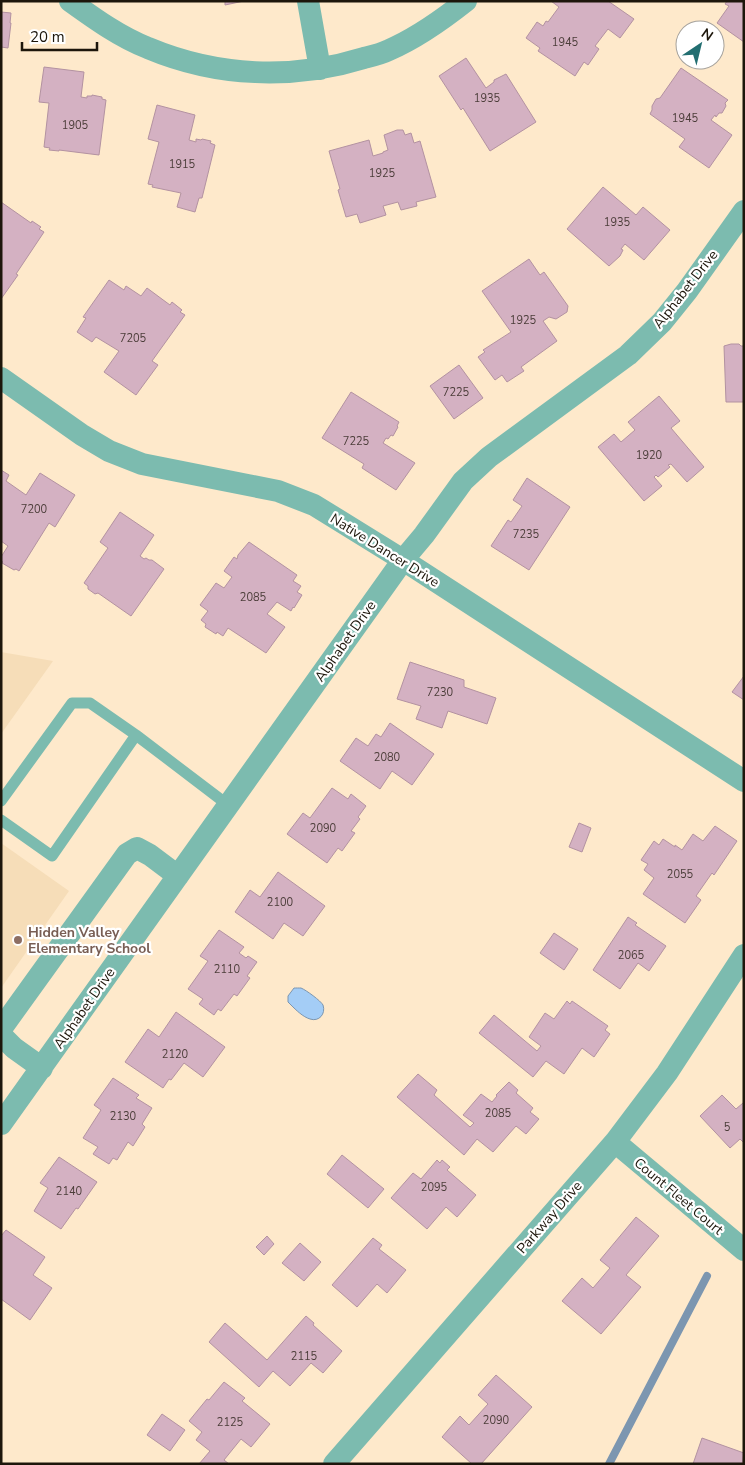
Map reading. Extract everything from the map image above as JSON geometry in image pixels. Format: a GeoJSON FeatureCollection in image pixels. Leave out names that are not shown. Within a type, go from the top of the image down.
{"type":"FeatureCollection","features":[{"type":"Feature","properties":{"kind":"street"},"geometry":{"type":"LineString","coordinates":[[70,1],[110,29],[147,48],[187,62],[207,67],[249,72],[280,73],[320,69],[387,51],[443,19],[466,1]]}},
{"type":"Feature","properties":{"kind":"street"},"geometry":{"type":"LineString","coordinates":[[308,1],[320,69]]}},
{"type":"Feature","properties":{"kind":"street","name":"Alphabet Drive"},"geometry":{"type":"LineString","coordinates":[[1,1124],[403,560],[424,535],[463,481],[489,457],[628,355],[662,322],[687,291],[744,211]]}},
{"type":"Feature","properties":{"kind":"street","name":"Native Dancer Drive"},"geometry":{"type":"LineString","coordinates":[[1,378],[82,435],[109,451],[142,464],[278,491],[314,505],[403,560],[744,781]]}},
{"type":"Feature","properties":{"kind":"street"},"geometry":{"type":"LineString","coordinates":[[1,1029],[127,854],[137,848],[150,855],[178,876]]}},
{"type":"Feature","properties":{"kind":"street","name":"Parkway Drive"},"geometry":{"type":"LineString","coordinates":[[334,1464],[615,1142],[667,1073],[744,955]]}},
{"type":"Feature","properties":{"kind":"street"},"geometry":{"type":"LineString","coordinates":[[1,1035],[14,1048],[42,1068]]}},
{"type":"Feature","properties":{"kind":"street","name":"Count Fleet Court"},"geometry":{"type":"LineString","coordinates":[[615,1142],[744,1250]]}},
{"type":"Feature","properties":{"kind":"lane"},"geometry":{"type":"LineString","coordinates":[[1,801],[72,704],[90,703],[136,735],[228,805]]}},
{"type":"Feature","properties":{"kind":"lane"},"geometry":{"type":"LineString","coordinates":[[1,820],[52,856],[136,735]]}},
{"type":"Feature","properties":{"kind":"shaded area"},"geometry":{"type":"Polygon","coordinates":[[[1,652],[53,661],[1,734],[1,652]]]}},
{"type":"Feature","properties":{"kind":"shaded area","name":"Hidden Valley Elementary School"},"geometry":{"type":"Polygon","coordinates":[[[1,843],[69,891],[1,988],[1,843]]]}},
{"type":"Feature","properties":{"kind":"water"},"geometry":{"type":"Polygon","coordinates":[[[294,988],[303,989],[322,1003],[324,1008],[323,1014],[319,1018],[313,1020],[307,1018],[288,1002],[288,996],[294,988]]]}},
{"type":"Feature","properties":{"kind":"building"},"geometry":{"type":"Polygon","coordinates":[[[225,1],[244,1],[225,5],[225,1]]]}},
{"type":"Feature","properties":{"kind":"building"},"geometry":{"type":"Polygon","coordinates":[[[551,1],[608,1],[634,19],[620,38],[608,29],[595,46],[599,49],[588,65],[584,62],[575,76],[538,51],[540,48],[526,38],[537,22],[543,26],[559,7],[551,1]]]}},
{"type":"Feature","properties":{"kind":"building"},"geometry":{"type":"Polygon","coordinates":[[[727,1],[744,1],[744,42],[725,29],[725,20],[719,20],[729,6],[725,4],[727,1]]]}},
{"type":"Feature","properties":{"kind":"building"},"geometry":{"type":"Polygon","coordinates":[[[1,12],[11,13],[8,48],[1,47],[1,12]]]}},
{"type":"Feature","properties":{"kind":"building"},"geometry":{"type":"Polygon","coordinates":[[[466,58],[486,88],[494,80],[506,74],[536,122],[490,151],[463,108],[461,110],[439,76],[466,58]]]}},
{"type":"Feature","properties":{"kind":"building"},"geometry":{"type":"Polygon","coordinates":[[[44,67],[84,72],[81,97],[87,98],[87,96],[92,95],[106,100],[99,155],[49,150],[50,148],[44,147],[49,103],[39,102],[44,67]]]}},
{"type":"Feature","properties":{"kind":"building"},"geometry":{"type":"Polygon","coordinates":[[[680,70],[684,70],[728,100],[722,113],[719,113],[716,117],[715,115],[711,120],[732,135],[709,168],[679,147],[685,139],[650,114],[656,99],[660,98],[680,70]]]}},
{"type":"Feature","properties":{"kind":"building"},"geometry":{"type":"Polygon","coordinates":[[[157,105],[195,115],[189,140],[196,142],[196,139],[202,139],[211,141],[210,143],[215,145],[202,198],[199,198],[195,212],[177,207],[181,193],[152,187],[153,185],[148,184],[159,142],[148,139],[157,105]]]}},
{"type":"Feature","properties":{"kind":"building"},"geometry":{"type":"Polygon","coordinates":[[[397,130],[403,130],[405,135],[411,133],[414,143],[420,141],[436,197],[416,202],[417,206],[401,210],[398,202],[383,206],[386,215],[360,223],[357,214],[346,217],[329,151],[369,140],[373,156],[383,153],[388,150],[384,135],[397,130]]]}},
{"type":"Feature","properties":{"kind":"building"},"geometry":{"type":"Polygon","coordinates":[[[603,187],[636,215],[643,207],[670,230],[644,260],[625,244],[621,249],[623,250],[620,256],[609,266],[567,229],[603,187]]]}},
{"type":"Feature","properties":{"kind":"building"},"geometry":{"type":"Polygon","coordinates":[[[1,202],[31,223],[32,221],[41,227],[39,229],[44,232],[1,299],[1,202]]]}},
{"type":"Feature","properties":{"kind":"building"},"geometry":{"type":"Polygon","coordinates":[[[529,259],[540,275],[544,272],[568,306],[567,312],[556,319],[549,317],[543,321],[557,341],[521,367],[524,371],[507,382],[502,375],[495,380],[478,357],[485,352],[483,350],[511,332],[482,291],[529,259]]]}},
{"type":"Feature","properties":{"kind":"building"},"geometry":{"type":"Polygon","coordinates":[[[109,280],[124,290],[126,286],[141,296],[147,288],[170,305],[172,302],[185,315],[152,361],[158,365],[136,395],[104,372],[119,351],[96,337],[92,342],[77,332],[86,318],[83,317],[109,280]]]}},
{"type":"Feature","properties":{"kind":"building"},"geometry":{"type":"Polygon","coordinates":[[[731,344],[744,346],[744,402],[726,402],[724,346],[731,344]]]}},
{"type":"Feature","properties":{"kind":"building"},"geometry":{"type":"Polygon","coordinates":[[[459,365],[483,398],[454,419],[430,386],[459,365]]]}},
{"type":"Feature","properties":{"kind":"building"},"geometry":{"type":"Polygon","coordinates":[[[351,392],[399,422],[393,436],[391,435],[388,439],[386,438],[383,443],[415,463],[396,490],[362,468],[364,464],[322,438],[351,392]]]}},
{"type":"Feature","properties":{"kind":"building"},"geometry":{"type":"Polygon","coordinates":[[[659,396],[680,421],[671,428],[704,467],[687,482],[671,464],[668,465],[670,467],[658,477],[656,475],[654,477],[662,486],[644,501],[598,447],[614,434],[621,442],[635,430],[628,422],[659,396]]]}},
{"type":"Feature","properties":{"kind":"building"},"geometry":{"type":"Polygon","coordinates":[[[1,470],[9,475],[6,481],[26,495],[40,473],[75,495],[55,527],[49,523],[19,571],[2,563],[1,560],[8,546],[1,541],[1,470]]]}},
{"type":"Feature","properties":{"kind":"building"},"geometry":{"type":"Polygon","coordinates":[[[527,478],[570,507],[529,570],[491,546],[508,520],[511,522],[522,506],[513,500],[527,478]]]}},
{"type":"Feature","properties":{"kind":"building"},"geometry":{"type":"Polygon","coordinates":[[[120,512],[154,535],[140,556],[144,559],[152,560],[164,569],[131,616],[98,593],[95,594],[84,583],[108,548],[100,542],[120,512]]]}},
{"type":"Feature","properties":{"kind":"building"},"geometry":{"type":"Polygon","coordinates":[[[249,542],[297,575],[293,581],[301,586],[297,592],[302,595],[291,611],[277,602],[267,614],[285,627],[266,653],[228,628],[223,636],[217,632],[216,634],[205,627],[206,624],[201,620],[208,611],[200,605],[216,583],[224,588],[232,577],[224,571],[234,557],[237,559],[249,542]]]}},
{"type":"Feature","properties":{"kind":"building"},"geometry":{"type":"Polygon","coordinates":[[[410,662],[464,680],[464,687],[496,698],[487,724],[448,711],[442,728],[416,719],[421,706],[397,699],[410,662]]]}},
{"type":"Feature","properties":{"kind":"building"},"geometry":{"type":"Polygon","coordinates":[[[744,676],[744,700],[732,692],[744,676]]]}},
{"type":"Feature","properties":{"kind":"building"},"geometry":{"type":"Polygon","coordinates":[[[390,723],[434,754],[412,785],[392,771],[380,789],[340,761],[356,738],[368,746],[376,734],[381,737],[390,723]]]}},
{"type":"Feature","properties":{"kind":"building"},"geometry":{"type":"Polygon","coordinates":[[[332,788],[348,799],[351,794],[366,806],[358,817],[360,819],[351,831],[355,833],[342,851],[338,848],[327,863],[287,834],[303,813],[310,818],[332,788]]]}},
{"type":"Feature","properties":{"kind":"building"},"geometry":{"type":"Polygon","coordinates":[[[579,823],[591,828],[582,852],[569,847],[579,823]]]}},
{"type":"Feature","properties":{"kind":"building"},"geometry":{"type":"Polygon","coordinates":[[[715,826],[737,841],[714,875],[712,873],[696,896],[701,900],[685,923],[643,894],[654,878],[644,870],[648,864],[641,860],[654,841],[659,845],[663,839],[682,850],[693,834],[703,841],[715,826]]]}},
{"type":"Feature","properties":{"kind":"building"},"geometry":{"type":"Polygon","coordinates":[[[278,872],[325,906],[303,936],[284,923],[273,939],[235,912],[250,890],[260,897],[278,872]]]}},
{"type":"Feature","properties":{"kind":"building"},"geometry":{"type":"Polygon","coordinates":[[[628,917],[637,923],[635,925],[666,946],[649,971],[638,963],[620,989],[593,970],[628,917]]]}},
{"type":"Feature","properties":{"kind":"building"},"geometry":{"type":"Polygon","coordinates":[[[219,930],[244,947],[239,953],[257,962],[247,976],[250,978],[237,996],[234,994],[221,1011],[218,1009],[214,1015],[199,1004],[203,999],[188,989],[208,961],[200,956],[219,930]]]}},
{"type":"Feature","properties":{"kind":"building"},"geometry":{"type":"Polygon","coordinates":[[[554,933],[578,949],[564,970],[540,953],[554,933]]]}},
{"type":"Feature","properties":{"kind":"building"},"geometry":{"type":"Polygon","coordinates":[[[567,1001],[570,1004],[572,1001],[608,1026],[605,1030],[610,1034],[594,1057],[582,1048],[564,1074],[546,1061],[533,1077],[479,1033],[494,1015],[537,1051],[541,1046],[529,1037],[545,1013],[554,1019],[567,1001]]]}},
{"type":"Feature","properties":{"kind":"building"},"geometry":{"type":"Polygon","coordinates":[[[176,1012],[225,1047],[203,1077],[184,1063],[163,1088],[125,1062],[148,1029],[159,1037],[176,1012]]]}},
{"type":"Feature","properties":{"kind":"building"},"geometry":{"type":"Polygon","coordinates":[[[418,1074],[437,1090],[434,1095],[470,1127],[474,1123],[463,1115],[481,1094],[492,1102],[509,1082],[518,1090],[516,1093],[533,1108],[530,1112],[539,1119],[526,1134],[516,1126],[493,1152],[477,1139],[464,1155],[397,1097],[418,1074]]]}},
{"type":"Feature","properties":{"kind":"building"},"geometry":{"type":"Polygon","coordinates":[[[113,1078],[139,1095],[136,1098],[152,1108],[142,1124],[145,1127],[133,1146],[128,1142],[117,1160],[113,1158],[109,1164],[93,1154],[98,1147],[83,1138],[101,1110],[94,1105],[113,1078]]]}},
{"type":"Feature","properties":{"kind":"building"},"geometry":{"type":"Polygon","coordinates":[[[722,1095],[736,1109],[744,1104],[744,1143],[740,1139],[730,1148],[700,1116],[722,1095]]]}},
{"type":"Feature","properties":{"kind":"building"},"geometry":{"type":"Polygon","coordinates":[[[342,1155],[384,1189],[368,1208],[327,1174],[342,1155]]]}},
{"type":"Feature","properties":{"kind":"building"},"geometry":{"type":"Polygon","coordinates":[[[59,1157],[97,1182],[61,1229],[34,1211],[48,1188],[40,1183],[59,1157]]]}},
{"type":"Feature","properties":{"kind":"building"},"geometry":{"type":"Polygon","coordinates":[[[437,1160],[440,1163],[442,1160],[450,1167],[447,1170],[476,1195],[457,1217],[446,1207],[427,1229],[391,1198],[413,1173],[421,1179],[437,1160]]]}},
{"type":"Feature","properties":{"kind":"building"},"geometry":{"type":"Polygon","coordinates":[[[636,1217],[659,1236],[626,1275],[641,1287],[601,1334],[562,1301],[582,1278],[593,1288],[610,1268],[600,1260],[636,1217]]]}},
{"type":"Feature","properties":{"kind":"building"},"geometry":{"type":"Polygon","coordinates":[[[6,1230],[45,1257],[33,1275],[52,1288],[30,1320],[1,1299],[1,1236],[6,1230]]]}},
{"type":"Feature","properties":{"kind":"building"},"geometry":{"type":"Polygon","coordinates":[[[267,1236],[274,1244],[264,1255],[256,1247],[267,1236]]]}},
{"type":"Feature","properties":{"kind":"building"},"geometry":{"type":"Polygon","coordinates":[[[373,1238],[382,1245],[379,1249],[406,1270],[387,1293],[377,1284],[357,1307],[332,1285],[373,1238]]]}},
{"type":"Feature","properties":{"kind":"building"},"geometry":{"type":"Polygon","coordinates":[[[300,1243],[321,1262],[304,1281],[282,1263],[300,1243]]]}},
{"type":"Feature","properties":{"kind":"building"},"geometry":{"type":"Polygon","coordinates":[[[306,1316],[314,1323],[313,1325],[342,1351],[323,1373],[311,1363],[290,1386],[273,1371],[259,1387],[209,1342],[225,1323],[267,1360],[306,1316]]]}},
{"type":"Feature","properties":{"kind":"building"},"geometry":{"type":"Polygon","coordinates":[[[496,1375],[532,1407],[481,1464],[472,1464],[442,1437],[460,1416],[469,1425],[488,1404],[478,1395],[496,1375]]]}},
{"type":"Feature","properties":{"kind":"building"},"geometry":{"type":"Polygon","coordinates":[[[224,1382],[245,1398],[242,1401],[270,1424],[251,1447],[241,1439],[224,1460],[229,1464],[199,1464],[210,1451],[196,1440],[202,1432],[189,1421],[224,1382]]]}},
{"type":"Feature","properties":{"kind":"building"},"geometry":{"type":"Polygon","coordinates":[[[162,1414],[185,1430],[170,1451],[147,1435],[162,1414]]]}},
{"type":"Feature","properties":{"kind":"building"},"geometry":{"type":"Polygon","coordinates":[[[702,1438],[744,1453],[742,1464],[693,1464],[702,1438]]]}},
{"type":"Feature","properties":{"kind":"waterway"},"geometry":{"type":"LineString","coordinates":[[609,1464],[707,1276]]}},
{"type":"Feature","properties":{"kind":"place","name":"Hidden Valley Elementary School"},"geometry":{"type":"Point","coordinates":[18,940]}}]}
